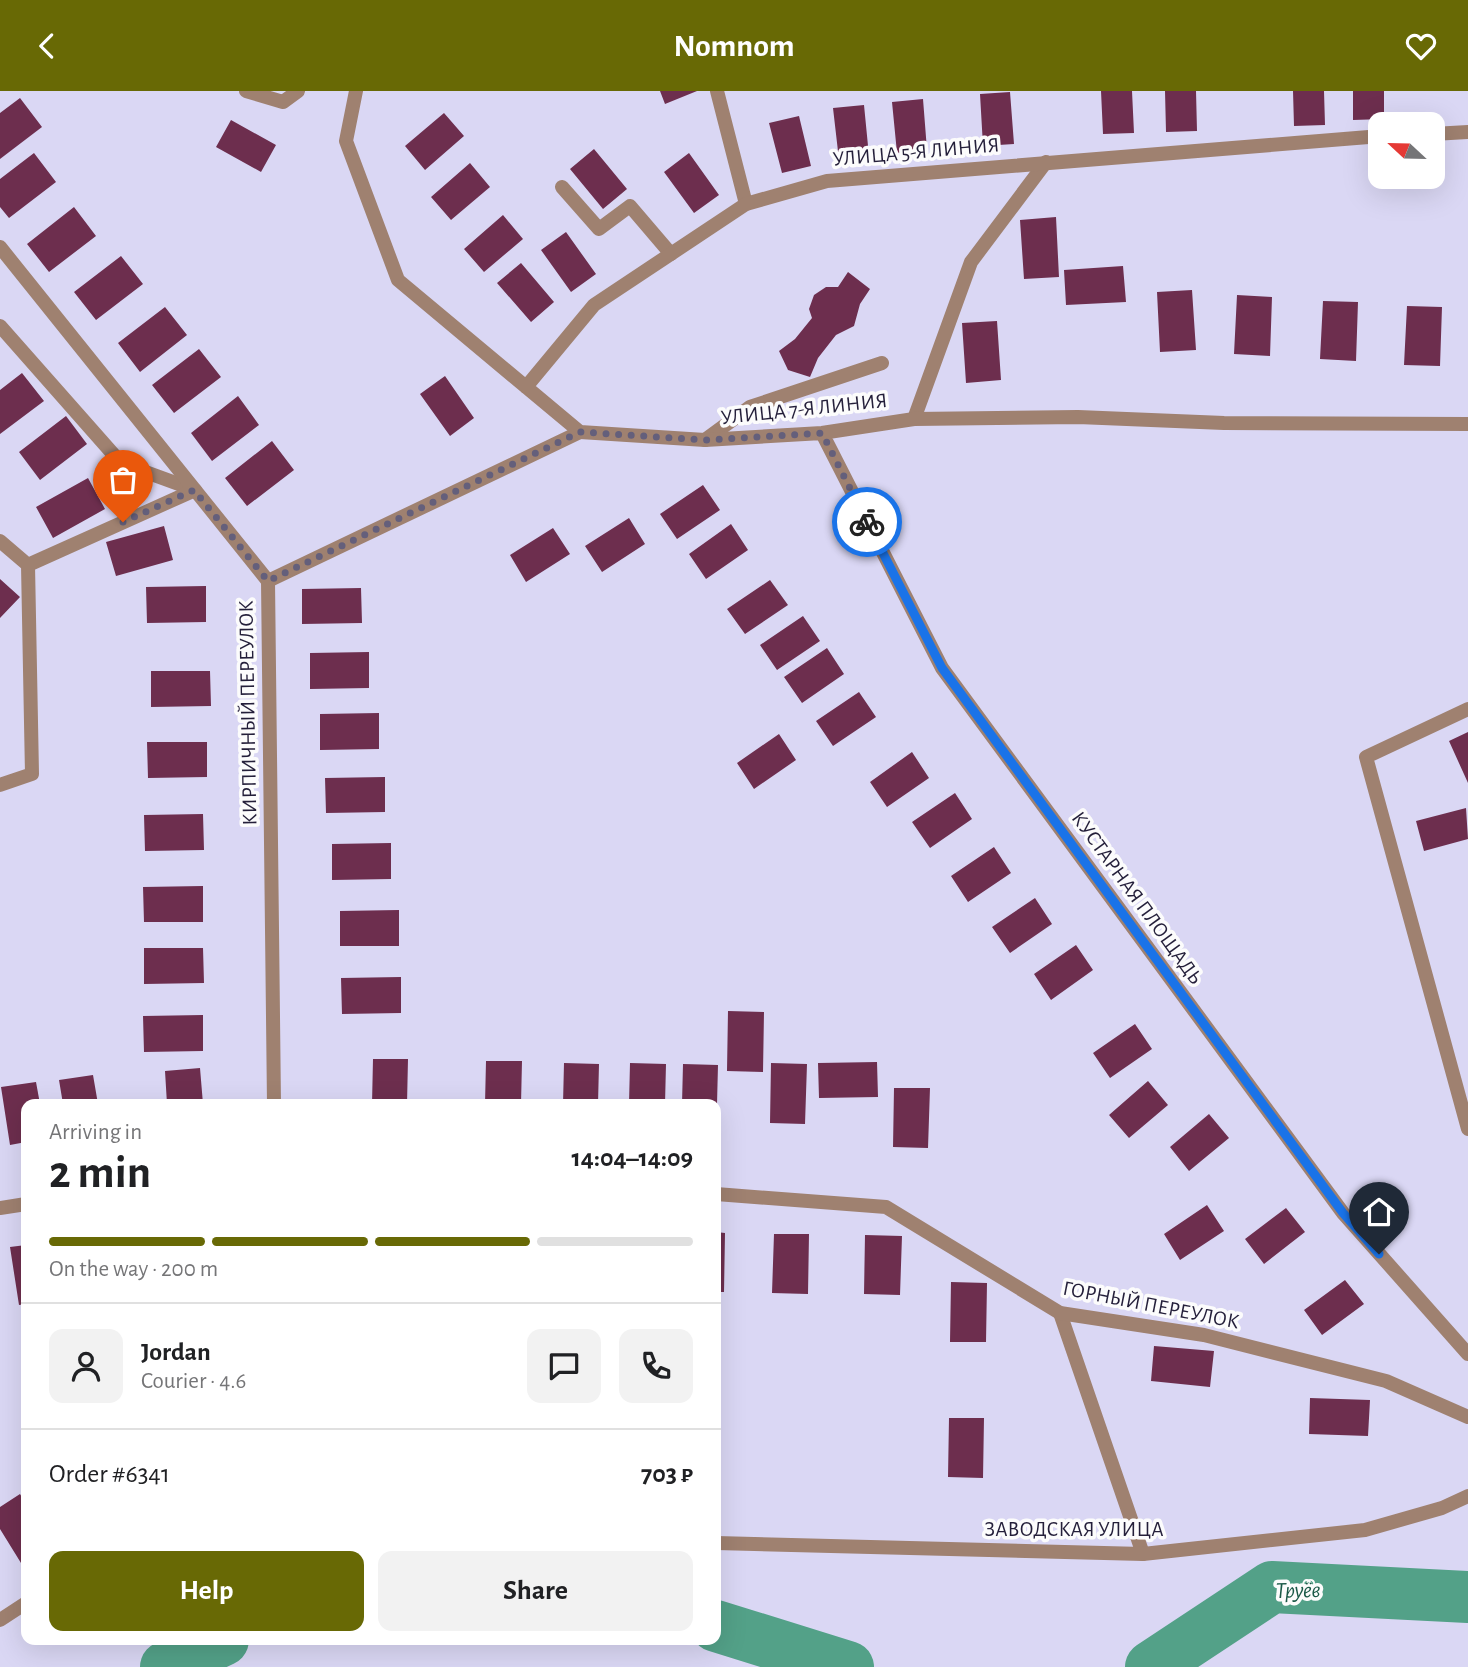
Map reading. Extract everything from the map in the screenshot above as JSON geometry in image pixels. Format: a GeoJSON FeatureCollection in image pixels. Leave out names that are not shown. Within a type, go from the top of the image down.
{"type":"FeatureCollection","features":[{"type":"Feature","properties":{"kind":"street"},"geometry":{"type":"LineString","coordinates":[[246,91],[283,102],[299,91]]}},
{"type":"Feature","properties":{"kind":"street"},"geometry":{"type":"LineString","coordinates":[[268,581],[580,432],[398,281],[346,141],[356,91]]}},
{"type":"Feature","properties":{"kind":"street"},"geometry":{"type":"LineString","coordinates":[[717,91],[746,204]]}},
{"type":"Feature","properties":{"kind":"street"},"geometry":{"type":"LineString","coordinates":[[1446,133],[1468,132]]}},
{"type":"Feature","properties":{"kind":"street","name":"УЛИЦА 5-Я ЛИНИЯ"},"geometry":{"type":"LineString","coordinates":[[526,387],[594,305],[746,204],[827,181],[1368,137]]}},
{"type":"Feature","properties":{"kind":"street"},"geometry":{"type":"LineString","coordinates":[[914,419],[971,262],[1046,162]]}},
{"type":"Feature","properties":{"kind":"street"},"geometry":{"type":"LineString","coordinates":[[562,187],[599,229],[630,206],[671,254]]}},
{"type":"Feature","properties":{"kind":"street","name":"КИРПИЧНЫЙ ПЕРЕУЛОК"},"geometry":{"type":"LineString","coordinates":[[0,247],[268,581],[274,1099]]}},
{"type":"Feature","properties":{"kind":"street"},"geometry":{"type":"LineString","coordinates":[[0,326],[121,463],[194,490]]}},
{"type":"Feature","properties":{"kind":"street"},"geometry":{"type":"LineString","coordinates":[[705,440],[750,407],[882,363]]}},
{"type":"Feature","properties":{"kind":"street","name":"УЛИЦА 7-Я ЛИНИЯ"},"geometry":{"type":"LineString","coordinates":[[580,432],[705,440],[822,433],[914,419],[1078,418],[1224,423],[1468,424]]}},
{"type":"Feature","properties":{"kind":"street","name":"КУСТАРНАЯ ПЛОЩАДЬ"},"geometry":{"type":"LineString","coordinates":[[822,433],[942,668],[1343,1213],[1468,1354]]}},
{"type":"Feature","properties":{"kind":"street"},"geometry":{"type":"LineString","coordinates":[[28,565],[194,490]]}},
{"type":"Feature","properties":{"kind":"street"},"geometry":{"type":"LineString","coordinates":[[0,541],[28,565],[32,774],[0,785]]}},
{"type":"Feature","properties":{"kind":"street"},"geometry":{"type":"LineString","coordinates":[[1468,709],[1366,757],[1468,1129]]}},
{"type":"Feature","properties":{"kind":"street","name":"ГОРНЫЙ ПЕРЕУЛОК"},"geometry":{"type":"LineString","coordinates":[[721,1194],[886,1207],[1060,1313],[1204,1335],[1386,1381],[1468,1417]]}},
{"type":"Feature","properties":{"kind":"street"},"geometry":{"type":"LineString","coordinates":[[0,1208],[21,1204]]}},
{"type":"Feature","properties":{"kind":"street"},"geometry":{"type":"LineString","coordinates":[[1060,1313],[1143,1554]]}},
{"type":"Feature","properties":{"kind":"street","name":"ЗАВОДСКАЯ УЛИЦА"},"geometry":{"type":"LineString","coordinates":[[721,1543],[1143,1554],[1366,1530],[1442,1508],[1468,1496]]}},
{"type":"Feature","properties":{"kind":"street"},"geometry":{"type":"LineString","coordinates":[[0,1620],[21,1606]]}},
{"type":"Feature","properties":{"kind":"building"},"geometry":{"type":"Polygon","coordinates":[[[660,91],[697,91],[665,104],[660,91]]]}},
{"type":"Feature","properties":{"kind":"building"},"geometry":{"type":"Polygon","coordinates":[[[1101,91],[1132,91],[1134,133],[1103,134],[1101,91]]]}},
{"type":"Feature","properties":{"kind":"building"},"geometry":{"type":"Polygon","coordinates":[[[1165,91],[1196,91],[1197,131],[1166,132],[1165,91]]]}},
{"type":"Feature","properties":{"kind":"building"},"geometry":{"type":"Polygon","coordinates":[[[1293,91],[1324,91],[1325,125],[1294,126],[1293,91]]]}},
{"type":"Feature","properties":{"kind":"building"},"geometry":{"type":"Polygon","coordinates":[[[1353,91],[1384,91],[1384,112],[1368,112],[1368,120],[1353,120],[1353,91]]]}},
{"type":"Feature","properties":{"kind":"building"},"geometry":{"type":"Polygon","coordinates":[[[1010,92],[1014,144],[983,146],[980,94],[1010,92]]]}},
{"type":"Feature","properties":{"kind":"building"},"geometry":{"type":"Polygon","coordinates":[[[20,98],[42,127],[0,159],[0,113],[20,98]]]}},
{"type":"Feature","properties":{"kind":"building"},"geometry":{"type":"Polygon","coordinates":[[[923,99],[927,150],[897,153],[892,102],[923,99]]]}},
{"type":"Feature","properties":{"kind":"building"},"geometry":{"type":"Polygon","coordinates":[[[864,105],[869,156],[839,160],[833,108],[864,105]]]}},
{"type":"Feature","properties":{"kind":"building"},"geometry":{"type":"Polygon","coordinates":[[[444,113],[464,136],[425,170],[405,146],[444,113]]]}},
{"type":"Feature","properties":{"kind":"building"},"geometry":{"type":"Polygon","coordinates":[[[799,116],[811,166],[782,173],[769,123],[799,116]]]}},
{"type":"Feature","properties":{"kind":"building"},"geometry":{"type":"Polygon","coordinates":[[[231,120],[276,145],[261,172],[216,147],[231,120]]]}},
{"type":"Feature","properties":{"kind":"building"},"geometry":{"type":"Polygon","coordinates":[[[594,149],[627,189],[603,209],[570,169],[594,149]]]}},
{"type":"Feature","properties":{"kind":"building"},"geometry":{"type":"Polygon","coordinates":[[[34,153],[56,182],[9,218],[0,207],[0,179],[34,153]]]}},
{"type":"Feature","properties":{"kind":"building"},"geometry":{"type":"Polygon","coordinates":[[[689,153],[719,195],[694,213],[664,172],[689,153]]]}},
{"type":"Feature","properties":{"kind":"building"},"geometry":{"type":"Polygon","coordinates":[[[470,163],[490,187],[451,220],[431,197],[470,163]]]}},
{"type":"Feature","properties":{"kind":"building"},"geometry":{"type":"Polygon","coordinates":[[[74,207],[96,236],[49,272],[27,244],[74,207]]]}},
{"type":"Feature","properties":{"kind":"building"},"geometry":{"type":"Polygon","coordinates":[[[503,215],[523,239],[484,272],[464,249],[503,215]]]}},
{"type":"Feature","properties":{"kind":"building"},"geometry":{"type":"Polygon","coordinates":[[[1056,217],[1059,277],[1024,279],[1020,220],[1056,217]]]}},
{"type":"Feature","properties":{"kind":"building"},"geometry":{"type":"Polygon","coordinates":[[[566,232],[596,274],[571,292],[541,250],[566,232]]]}},
{"type":"Feature","properties":{"kind":"building"},"geometry":{"type":"Polygon","coordinates":[[[121,256],[143,284],[96,320],[74,292],[121,256]]]}},
{"type":"Feature","properties":{"kind":"building"},"geometry":{"type":"Polygon","coordinates":[[[521,263],[554,302],[531,322],[497,283],[521,263]]]}},
{"type":"Feature","properties":{"kind":"building"},"geometry":{"type":"Polygon","coordinates":[[[1123,266],[1126,302],[1066,305],[1064,270],[1123,266]]]}},
{"type":"Feature","properties":{"kind":"building"},"geometry":{"type":"Polygon","coordinates":[[[848,272],[870,289],[860,304],[854,326],[836,335],[818,358],[810,377],[788,370],[779,351],[795,339],[812,318],[809,309],[814,295],[826,287],[838,287],[848,272]]]}},
{"type":"Feature","properties":{"kind":"building"},"geometry":{"type":"Polygon","coordinates":[[[1192,290],[1196,350],[1160,352],[1157,292],[1192,290]]]}},
{"type":"Feature","properties":{"kind":"building"},"geometry":{"type":"Polygon","coordinates":[[[1237,295],[1272,297],[1270,356],[1234,354],[1237,295]]]}},
{"type":"Feature","properties":{"kind":"building"},"geometry":{"type":"Polygon","coordinates":[[[1323,301],[1358,302],[1356,361],[1320,359],[1323,301]]]}},
{"type":"Feature","properties":{"kind":"building"},"geometry":{"type":"Polygon","coordinates":[[[1407,306],[1442,307],[1440,366],[1404,365],[1407,306]]]}},
{"type":"Feature","properties":{"kind":"building"},"geometry":{"type":"Polygon","coordinates":[[[165,307],[187,335],[140,372],[118,343],[165,307]]]}},
{"type":"Feature","properties":{"kind":"building"},"geometry":{"type":"Polygon","coordinates":[[[997,321],[1001,380],[966,383],[962,323],[997,321]]]}},
{"type":"Feature","properties":{"kind":"building"},"geometry":{"type":"Polygon","coordinates":[[[199,349],[221,377],[174,413],[152,385],[199,349]]]}},
{"type":"Feature","properties":{"kind":"building"},"geometry":{"type":"Polygon","coordinates":[[[22,373],[44,401],[0,434],[0,390],[22,373]]]}},
{"type":"Feature","properties":{"kind":"building"},"geometry":{"type":"Polygon","coordinates":[[[445,376],[474,418],[450,436],[420,394],[445,376]]]}},
{"type":"Feature","properties":{"kind":"building"},"geometry":{"type":"Polygon","coordinates":[[[238,396],[259,425],[212,461],[191,433],[238,396]]]}},
{"type":"Feature","properties":{"kind":"building"},"geometry":{"type":"Polygon","coordinates":[[[66,416],[87,444],[40,480],[19,452],[66,416]]]}},
{"type":"Feature","properties":{"kind":"building"},"geometry":{"type":"Polygon","coordinates":[[[272,441],[294,470],[247,506],[225,478],[272,441]]]}},
{"type":"Feature","properties":{"kind":"building"},"geometry":{"type":"Polygon","coordinates":[[[88,478],[105,509],[53,538],[36,507],[88,478]]]}},
{"type":"Feature","properties":{"kind":"building"},"geometry":{"type":"Polygon","coordinates":[[[703,485],[720,510],[677,539],[660,514],[703,485]]]}},
{"type":"Feature","properties":{"kind":"building"},"geometry":{"type":"Polygon","coordinates":[[[629,518],[645,544],[602,572],[585,546],[629,518]]]}},
{"type":"Feature","properties":{"kind":"building"},"geometry":{"type":"Polygon","coordinates":[[[731,524],[748,550],[706,579],[689,554],[731,524]]]}},
{"type":"Feature","properties":{"kind":"building"},"geometry":{"type":"Polygon","coordinates":[[[164,526],[173,560],[116,576],[106,542],[164,526]]]}},
{"type":"Feature","properties":{"kind":"building"},"geometry":{"type":"Polygon","coordinates":[[[553,528],[570,554],[526,582],[510,555],[553,528]]]}},
{"type":"Feature","properties":{"kind":"building"},"geometry":{"type":"Polygon","coordinates":[[[0,579],[20,597],[0,618],[0,579]]]}},
{"type":"Feature","properties":{"kind":"building"},"geometry":{"type":"Polygon","coordinates":[[[770,580],[788,605],[745,634],[727,609],[770,580]]]}},
{"type":"Feature","properties":{"kind":"building"},"geometry":{"type":"Polygon","coordinates":[[[206,586],[206,622],[147,623],[146,587],[206,586]]]}},
{"type":"Feature","properties":{"kind":"building"},"geometry":{"type":"Polygon","coordinates":[[[361,588],[362,623],[302,624],[302,589],[361,588]]]}},
{"type":"Feature","properties":{"kind":"building"},"geometry":{"type":"Polygon","coordinates":[[[803,616],[820,641],[777,670],[760,645],[803,616]]]}},
{"type":"Feature","properties":{"kind":"building"},"geometry":{"type":"Polygon","coordinates":[[[827,648],[844,674],[802,703],[784,677],[827,648]]]}},
{"type":"Feature","properties":{"kind":"building"},"geometry":{"type":"Polygon","coordinates":[[[369,652],[369,688],[310,689],[310,653],[369,652]]]}},
{"type":"Feature","properties":{"kind":"building"},"geometry":{"type":"Polygon","coordinates":[[[151,671],[210,671],[211,706],[151,707],[151,671]]]}},
{"type":"Feature","properties":{"kind":"building"},"geometry":{"type":"Polygon","coordinates":[[[859,692],[876,717],[833,746],[816,721],[859,692]]]}},
{"type":"Feature","properties":{"kind":"building"},"geometry":{"type":"Polygon","coordinates":[[[379,713],[379,749],[320,750],[320,714],[379,713]]]}},
{"type":"Feature","properties":{"kind":"building"},"geometry":{"type":"Polygon","coordinates":[[[1468,732],[1468,783],[1449,741],[1468,732]]]}},
{"type":"Feature","properties":{"kind":"building"},"geometry":{"type":"Polygon","coordinates":[[[779,734],[796,760],[754,789],[737,763],[779,734]]]}},
{"type":"Feature","properties":{"kind":"building"},"geometry":{"type":"Polygon","coordinates":[[[147,742],[207,742],[207,777],[148,778],[147,742]]]}},
{"type":"Feature","properties":{"kind":"building"},"geometry":{"type":"Polygon","coordinates":[[[912,752],[929,778],[887,807],[870,782],[912,752]]]}},
{"type":"Feature","properties":{"kind":"building"},"geometry":{"type":"Polygon","coordinates":[[[385,777],[385,812],[326,813],[325,778],[385,777]]]}},
{"type":"Feature","properties":{"kind":"building"},"geometry":{"type":"Polygon","coordinates":[[[955,793],[972,819],[930,848],[912,822],[955,793]]]}},
{"type":"Feature","properties":{"kind":"building"},"geometry":{"type":"Polygon","coordinates":[[[1466,808],[1468,839],[1424,851],[1416,821],[1466,808]]]}},
{"type":"Feature","properties":{"kind":"building"},"geometry":{"type":"Polygon","coordinates":[[[203,814],[204,850],[145,851],[144,815],[203,814]]]}},
{"type":"Feature","properties":{"kind":"building"},"geometry":{"type":"Polygon","coordinates":[[[391,843],[391,879],[332,880],[332,844],[391,843]]]}},
{"type":"Feature","properties":{"kind":"building"},"geometry":{"type":"Polygon","coordinates":[[[994,847],[1011,873],[968,902],[951,876],[994,847]]]}},
{"type":"Feature","properties":{"kind":"building"},"geometry":{"type":"Polygon","coordinates":[[[203,886],[203,922],[144,922],[143,887],[203,886]]]}},
{"type":"Feature","properties":{"kind":"building"},"geometry":{"type":"Polygon","coordinates":[[[1035,898],[1052,924],[1010,953],[992,927],[1035,898]]]}},
{"type":"Feature","properties":{"kind":"building"},"geometry":{"type":"Polygon","coordinates":[[[399,910],[399,946],[340,946],[340,911],[399,910]]]}},
{"type":"Feature","properties":{"kind":"building"},"geometry":{"type":"Polygon","coordinates":[[[1076,945],[1093,970],[1051,1000],[1034,974],[1076,945]]]}},
{"type":"Feature","properties":{"kind":"building"},"geometry":{"type":"Polygon","coordinates":[[[144,948],[203,948],[204,983],[144,984],[144,948]]]}},
{"type":"Feature","properties":{"kind":"building"},"geometry":{"type":"Polygon","coordinates":[[[401,977],[401,1013],[342,1014],[341,978],[401,977]]]}},
{"type":"Feature","properties":{"kind":"building"},"geometry":{"type":"Polygon","coordinates":[[[728,1011],[764,1012],[763,1072],[727,1071],[728,1011]]]}},
{"type":"Feature","properties":{"kind":"building"},"geometry":{"type":"Polygon","coordinates":[[[203,1015],[203,1051],[144,1052],[143,1016],[203,1015]]]}},
{"type":"Feature","properties":{"kind":"building"},"geometry":{"type":"Polygon","coordinates":[[[1135,1024],[1152,1049],[1110,1078],[1093,1053],[1135,1024]]]}},
{"type":"Feature","properties":{"kind":"building"},"geometry":{"type":"Polygon","coordinates":[[[373,1059],[408,1059],[407,1099],[372,1099],[373,1059]]]}},
{"type":"Feature","properties":{"kind":"building"},"geometry":{"type":"Polygon","coordinates":[[[486,1061],[522,1061],[521,1099],[485,1099],[486,1061]]]}},
{"type":"Feature","properties":{"kind":"building"},"geometry":{"type":"Polygon","coordinates":[[[877,1062],[878,1097],[819,1098],[818,1063],[877,1062]]]}},
{"type":"Feature","properties":{"kind":"building"},"geometry":{"type":"Polygon","coordinates":[[[564,1063],[599,1064],[598,1099],[563,1099],[564,1063]]]}},
{"type":"Feature","properties":{"kind":"building"},"geometry":{"type":"Polygon","coordinates":[[[630,1063],[666,1064],[665,1099],[629,1099],[630,1063]]]}},
{"type":"Feature","properties":{"kind":"building"},"geometry":{"type":"Polygon","coordinates":[[[771,1063],[807,1064],[805,1124],[770,1123],[771,1063]]]}},
{"type":"Feature","properties":{"kind":"building"},"geometry":{"type":"Polygon","coordinates":[[[683,1064],[718,1065],[717,1099],[682,1099],[683,1064]]]}},
{"type":"Feature","properties":{"kind":"building"},"geometry":{"type":"Polygon","coordinates":[[[200,1068],[203,1099],[167,1099],[165,1071],[200,1068]]]}},
{"type":"Feature","properties":{"kind":"building"},"geometry":{"type":"Polygon","coordinates":[[[93,1075],[97,1099],[62,1099],[59,1080],[93,1075]]]}},
{"type":"Feature","properties":{"kind":"building"},"geometry":{"type":"Polygon","coordinates":[[[1148,1081],[1168,1105],[1129,1138],[1109,1115],[1148,1081]]]}},
{"type":"Feature","properties":{"kind":"building"},"geometry":{"type":"Polygon","coordinates":[[[36,1082],[39,1099],[21,1099],[21,1143],[10,1145],[1,1087],[36,1082]]]}},
{"type":"Feature","properties":{"kind":"building"},"geometry":{"type":"Polygon","coordinates":[[[894,1088],[930,1088],[928,1148],[893,1147],[894,1088]]]}},
{"type":"Feature","properties":{"kind":"building"},"geometry":{"type":"Polygon","coordinates":[[[1209,1114],[1229,1138],[1189,1171],[1170,1147],[1209,1114]]]}},
{"type":"Feature","properties":{"kind":"building"},"geometry":{"type":"Polygon","coordinates":[[[1207,1205],[1224,1231],[1180,1260],[1164,1234],[1207,1205]]]}},
{"type":"Feature","properties":{"kind":"building"},"geometry":{"type":"Polygon","coordinates":[[[1286,1208],[1305,1232],[1264,1264],[1245,1239],[1286,1208]]]}},
{"type":"Feature","properties":{"kind":"building"},"geometry":{"type":"Polygon","coordinates":[[[721,1233],[725,1233],[724,1292],[721,1292],[721,1233]]]}},
{"type":"Feature","properties":{"kind":"building"},"geometry":{"type":"Polygon","coordinates":[[[774,1234],[809,1234],[808,1294],[772,1293],[774,1234]]]}},
{"type":"Feature","properties":{"kind":"building"},"geometry":{"type":"Polygon","coordinates":[[[865,1235],[902,1236],[900,1295],[864,1294],[865,1235]]]}},
{"type":"Feature","properties":{"kind":"building"},"geometry":{"type":"Polygon","coordinates":[[[21,1246],[21,1305],[19,1305],[10,1247],[21,1246]]]}},
{"type":"Feature","properties":{"kind":"building"},"geometry":{"type":"Polygon","coordinates":[[[1345,1280],[1364,1304],[1322,1335],[1304,1310],[1345,1280]]]}},
{"type":"Feature","properties":{"kind":"building"},"geometry":{"type":"Polygon","coordinates":[[[951,1282],[987,1283],[986,1342],[950,1342],[951,1282]]]}},
{"type":"Feature","properties":{"kind":"building"},"geometry":{"type":"Polygon","coordinates":[[[1154,1346],[1214,1351],[1210,1387],[1151,1381],[1154,1346]]]}},
{"type":"Feature","properties":{"kind":"building"},"geometry":{"type":"Polygon","coordinates":[[[1310,1398],[1370,1400],[1368,1436],[1309,1434],[1310,1398]]]}},
{"type":"Feature","properties":{"kind":"building"},"geometry":{"type":"Polygon","coordinates":[[[949,1418],[984,1418],[983,1478],[948,1477],[949,1418]]]}},
{"type":"Feature","properties":{"kind":"building"},"geometry":{"type":"Polygon","coordinates":[[[21,1496],[21,1563],[0,1529],[0,1507],[21,1496]]]}},
{"type":"Feature","properties":{"kind":"waterway","name":"Труёв"},"geometry":{"type":"LineString","coordinates":[[1151,1667],[1272,1587],[1468,1597]]}},
{"type":"Feature","properties":{"kind":"waterway","name":"Труёв"},"geometry":{"type":"LineString","coordinates":[[721,1628],[848,1667]]}},
{"type":"Feature","properties":{"kind":"waterway","name":"Труёв"},"geometry":{"type":"LineString","coordinates":[[166,1667],[212,1645]]}},
{"type":"Feature","properties":{"kind":"way so far"},"geometry":{"type":"LineString","coordinates":[[123,522],[194,490],[268,581],[580,432],[705,440],[822,433],[867,522]]}},
{"type":"Feature","properties":{"kind":"route"},"geometry":{"type":"LineString","coordinates":[[867,522],[942,668],[1343,1213],[1379,1254]]}}]}
